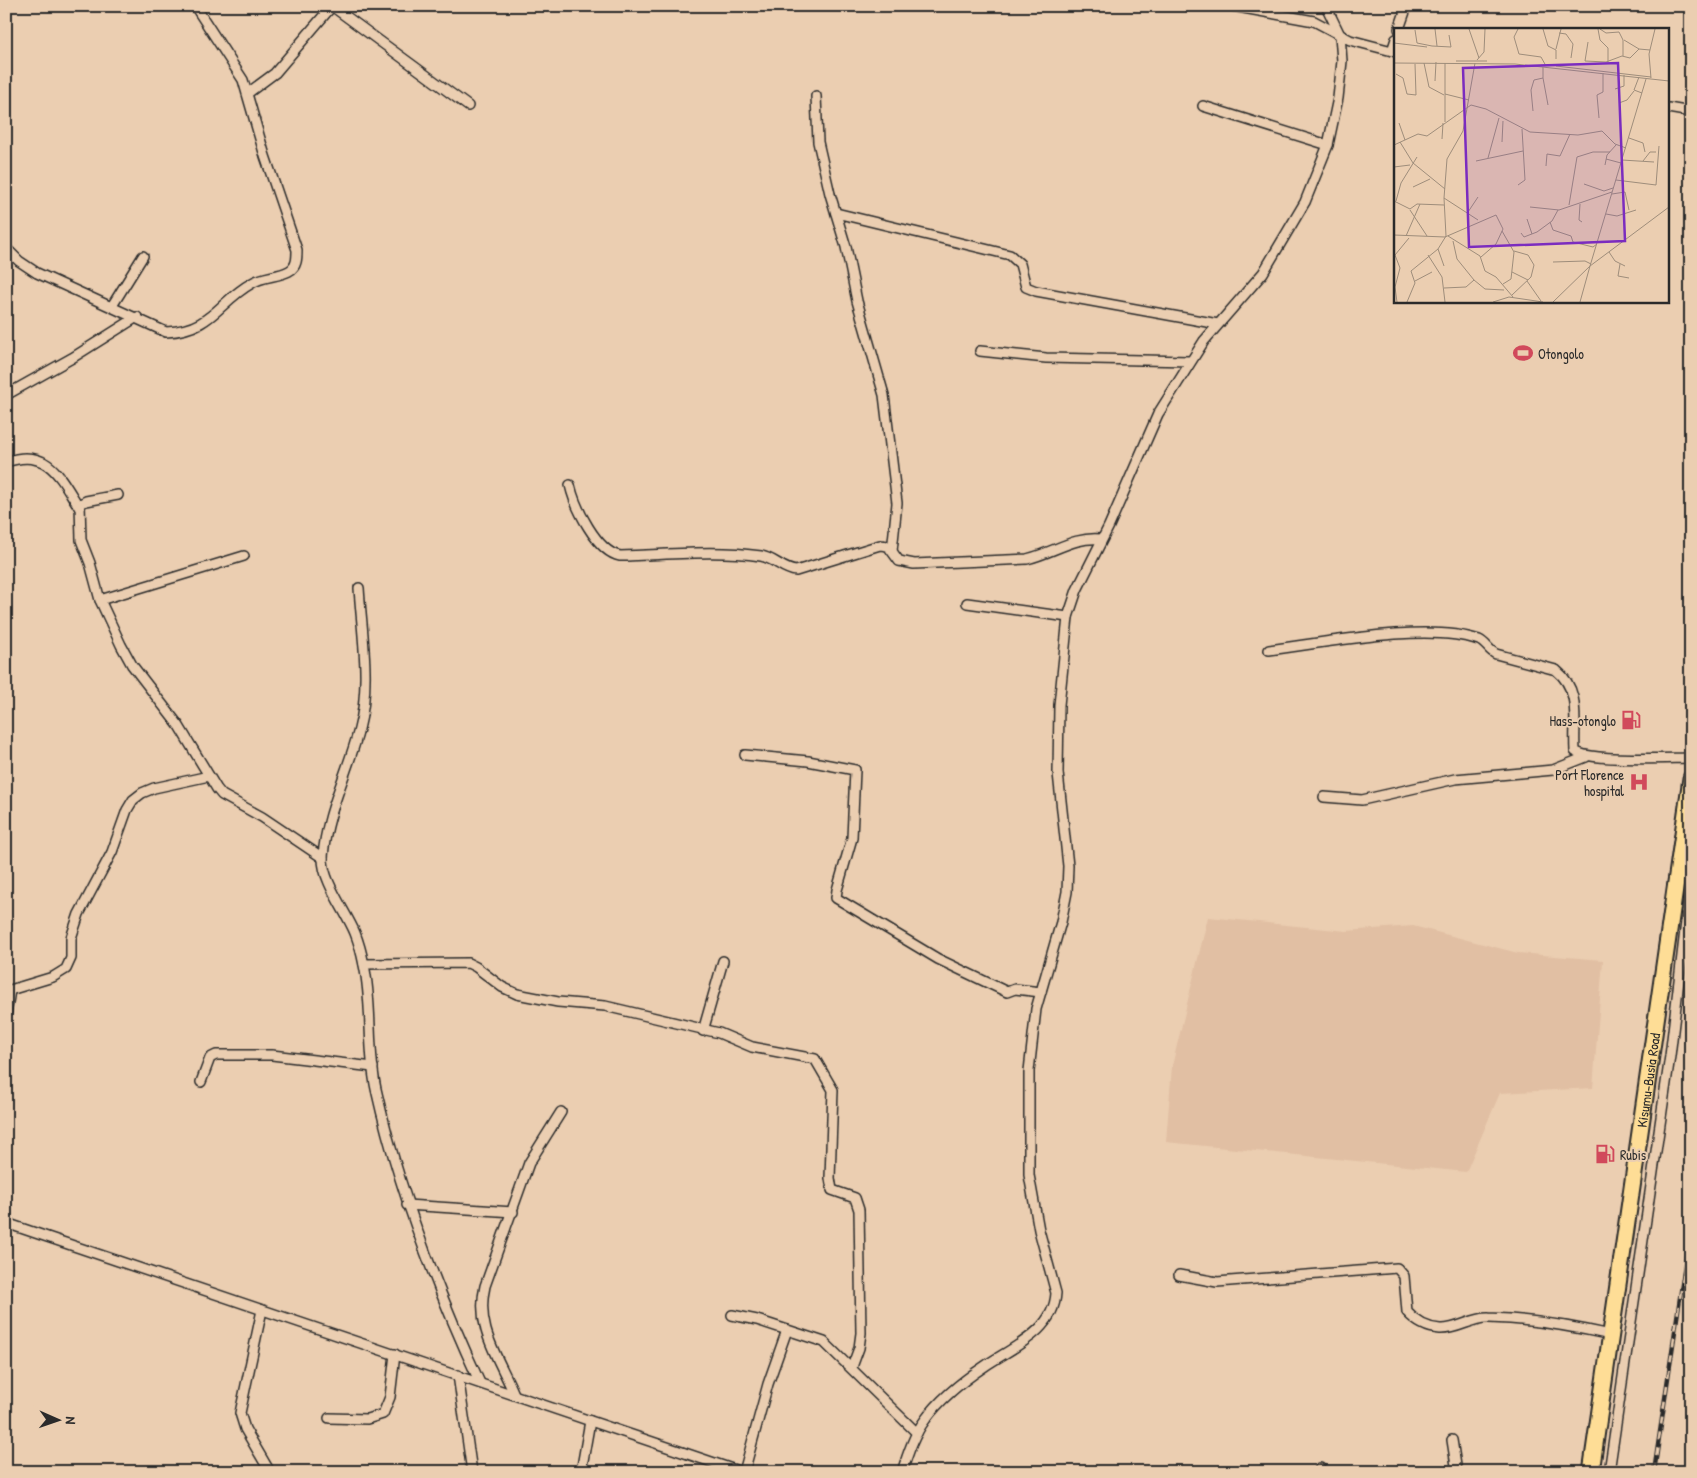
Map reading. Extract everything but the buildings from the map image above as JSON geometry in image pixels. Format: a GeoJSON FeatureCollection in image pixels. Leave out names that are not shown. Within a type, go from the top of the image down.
{"type":"FeatureCollection","features":[{"type":"Feature","properties":{"kind":"highway","name":"Kisumu-Busia Road"},"geometry":{"type":"LineString","coordinates":[[1591,1472],[1690,785]]}},
{"type":"Feature","properties":{"kind":"street"},"geometry":{"type":"LineString","coordinates":[[6,248],[18,261],[37,273],[166,332],[192,328],[203,323],[253,282],[290,270],[295,265],[297,258],[296,245],[265,156],[248,93],[236,67],[195,6]]}},
{"type":"Feature","properties":{"kind":"street"},"geometry":{"type":"LineString","coordinates":[[248,93],[275,73],[332,6],[468,106]]}},
{"type":"Feature","properties":{"kind":"street"},"geometry":{"type":"LineString","coordinates":[[1232,6],[1314,21],[1340,35],[1394,52]]}},
{"type":"Feature","properties":{"kind":"street"},"geometry":{"type":"LineString","coordinates":[[902,1472],[917,1433],[926,1419],[950,1394],[1046,1323],[1055,1303],[1056,1293],[1038,1222],[1029,1175],[1029,1071],[1036,1009],[1061,922],[1067,892],[1068,866],[1058,773],[1059,705],[1068,617],[1077,590],[1120,500],[1145,439],[1190,361],[1218,324],[1262,273],[1284,241],[1305,202],[1328,145],[1338,98],[1342,61],[1340,35],[1326,6]]}},
{"type":"Feature","properties":{"kind":"street"},"geometry":{"type":"LineString","coordinates":[[1400,28],[1407,6]]}},
{"type":"Feature","properties":{"kind":"street"},"geometry":{"type":"LineString","coordinates":[[816,96],[818,142],[884,395],[897,503],[892,551]]}},
{"type":"Feature","properties":{"kind":"street"},"geometry":{"type":"LineString","coordinates":[[1203,106],[1328,145]]}},
{"type":"Feature","properties":{"kind":"street"},"geometry":{"type":"LineString","coordinates":[[1670,108],[1691,112]]}},
{"type":"Feature","properties":{"kind":"street"},"geometry":{"type":"LineString","coordinates":[[836,213],[1010,255],[1020,264],[1026,287],[1036,291],[1218,324]]}},
{"type":"Feature","properties":{"kind":"street"},"geometry":{"type":"LineString","coordinates":[[112,306],[143,256]]}},
{"type":"Feature","properties":{"kind":"street"},"geometry":{"type":"LineString","coordinates":[[6,395],[72,358],[136,317]]}},
{"type":"Feature","properties":{"kind":"street"},"geometry":{"type":"LineString","coordinates":[[980,352],[1046,358],[1190,361]]}},
{"type":"Feature","properties":{"kind":"street"},"geometry":{"type":"LineString","coordinates":[[6,462],[15,458],[37,458],[55,469],[79,507],[81,540],[90,563],[100,600],[132,665],[179,726],[222,795],[262,817],[323,858]]}},
{"type":"Feature","properties":{"kind":"street"},"geometry":{"type":"LineString","coordinates":[[570,485],[576,504],[600,545],[612,554],[758,556],[768,557],[796,571],[880,545],[888,546],[899,561],[914,564],[1027,559],[1041,556],[1080,538],[1101,538]]}},
{"type":"Feature","properties":{"kind":"street"},"geometry":{"type":"LineString","coordinates":[[79,507],[86,501],[118,495]]}},
{"type":"Feature","properties":{"kind":"street"},"geometry":{"type":"LineString","coordinates":[[100,600],[244,556]]}},
{"type":"Feature","properties":{"kind":"street"},"geometry":{"type":"LineString","coordinates":[[359,588],[365,685],[362,712],[338,788],[323,858],[328,878],[356,934],[364,964],[368,990],[373,1066],[385,1124],[407,1205],[443,1304],[480,1382]]}},
{"type":"Feature","properties":{"kind":"street"},"geometry":{"type":"LineString","coordinates":[[967,603],[1068,617]]}},
{"type":"Feature","properties":{"kind":"street"},"geometry":{"type":"LineString","coordinates":[[1269,650],[1368,637],[1438,633],[1471,638],[1482,641],[1489,651],[1496,654],[1556,670],[1562,675],[1568,682],[1574,698],[1575,751],[1586,756],[1691,758]]}},
{"type":"Feature","properties":{"kind":"street"},"geometry":{"type":"LineString","coordinates":[[745,755],[808,761],[856,770],[852,838],[836,890],[836,898],[938,959],[1007,992],[1015,989],[1041,992]]}},
{"type":"Feature","properties":{"kind":"street"},"geometry":{"type":"LineString","coordinates":[[1324,797],[1362,800],[1455,779],[1553,770],[1586,756]]}},
{"type":"Feature","properties":{"kind":"street"},"geometry":{"type":"LineString","coordinates":[[6,1015],[10,990],[62,974],[70,964],[71,938],[78,914],[112,852],[127,810],[133,800],[142,793],[154,788],[209,776]]}},
{"type":"Feature","properties":{"kind":"street"},"geometry":{"type":"LineString","coordinates":[[1609,1472],[1670,1056],[1691,880]]}},
{"type":"Feature","properties":{"kind":"street"},"geometry":{"type":"LineString","coordinates":[[703,1031],[723,961]]}},
{"type":"Feature","properties":{"kind":"street"},"geometry":{"type":"LineString","coordinates":[[364,964],[468,964],[476,967],[502,987],[517,994],[558,1002],[605,1006],[719,1034],[752,1047],[808,1056],[815,1059],[833,1090],[832,1190],[838,1194],[855,1198],[859,1210],[861,1332],[859,1348],[852,1367]]}},
{"type":"Feature","properties":{"kind":"street"},"geometry":{"type":"LineString","coordinates":[[201,1082],[210,1058],[216,1055],[279,1056],[373,1066]]}},
{"type":"Feature","properties":{"kind":"street"},"geometry":{"type":"LineString","coordinates":[[6,1068],[6,1076]]}},
{"type":"Feature","properties":{"kind":"street"},"geometry":{"type":"LineString","coordinates":[[514,1394],[484,1327],[481,1302],[529,1163],[561,1112]]}},
{"type":"Feature","properties":{"kind":"street"},"geometry":{"type":"LineString","coordinates":[[407,1205],[513,1212]]}},
{"type":"Feature","properties":{"kind":"street"},"geometry":{"type":"LineString","coordinates":[[6,1223],[743,1472],[768,1384],[787,1330]]}},
{"type":"Feature","properties":{"kind":"street"},"geometry":{"type":"LineString","coordinates":[[1179,1274],[1217,1282],[1397,1268],[1404,1276],[1407,1312],[1422,1325],[1442,1329],[1458,1327],[1487,1318],[1568,1326],[1611,1335]]}},
{"type":"Feature","properties":{"kind":"street"},"geometry":{"type":"LineString","coordinates":[[262,1310],[240,1413],[245,1429],[270,1472]]}},
{"type":"Feature","properties":{"kind":"street"},"geometry":{"type":"LineString","coordinates":[[732,1315],[757,1320],[824,1342],[852,1367],[917,1433]]}},
{"type":"Feature","properties":{"kind":"street"},"geometry":{"type":"LineString","coordinates":[[329,1418],[367,1419],[383,1414],[390,1398],[395,1354]]}},
{"type":"Feature","properties":{"kind":"street"},"geometry":{"type":"LineString","coordinates":[[458,1375],[472,1472]]}},
{"type":"Feature","properties":{"kind":"street"},"geometry":{"type":"LineString","coordinates":[[581,1472],[590,1421]]}},
{"type":"Feature","properties":{"kind":"street"},"geometry":{"type":"LineString","coordinates":[[1452,1440],[1457,1472]]}},
{"type":"Feature","properties":{"kind":"shaded area"},"geometry":{"type":"Polygon","coordinates":[[[1208,917],[1346,931],[1413,926],[1518,953],[1603,960],[1593,1088],[1500,1093],[1466,1172],[1166,1142],[1172,1066],[1208,917]]]}},
{"type":"Feature","properties":{"kind":"railway"},"geometry":{"type":"LineString","coordinates":[[1654,1472],[1691,1224]]}},
{"type":"Feature","properties":{"kind":"place","name":"Otongolo"},"geometry":{"type":"Point","coordinates":[1523,353]}},
{"type":"Feature","properties":{"kind":"place","name":"Hass-otonglo"},"geometry":{"type":"Point","coordinates":[1631,720]}},
{"type":"Feature","properties":{"kind":"place","name":"Port Florence hospital"},"geometry":{"type":"Point","coordinates":[1639,782]}},
{"type":"Feature","properties":{"kind":"place","name":"Rubis"},"geometry":{"type":"Point","coordinates":[1605,1154]}}]}
